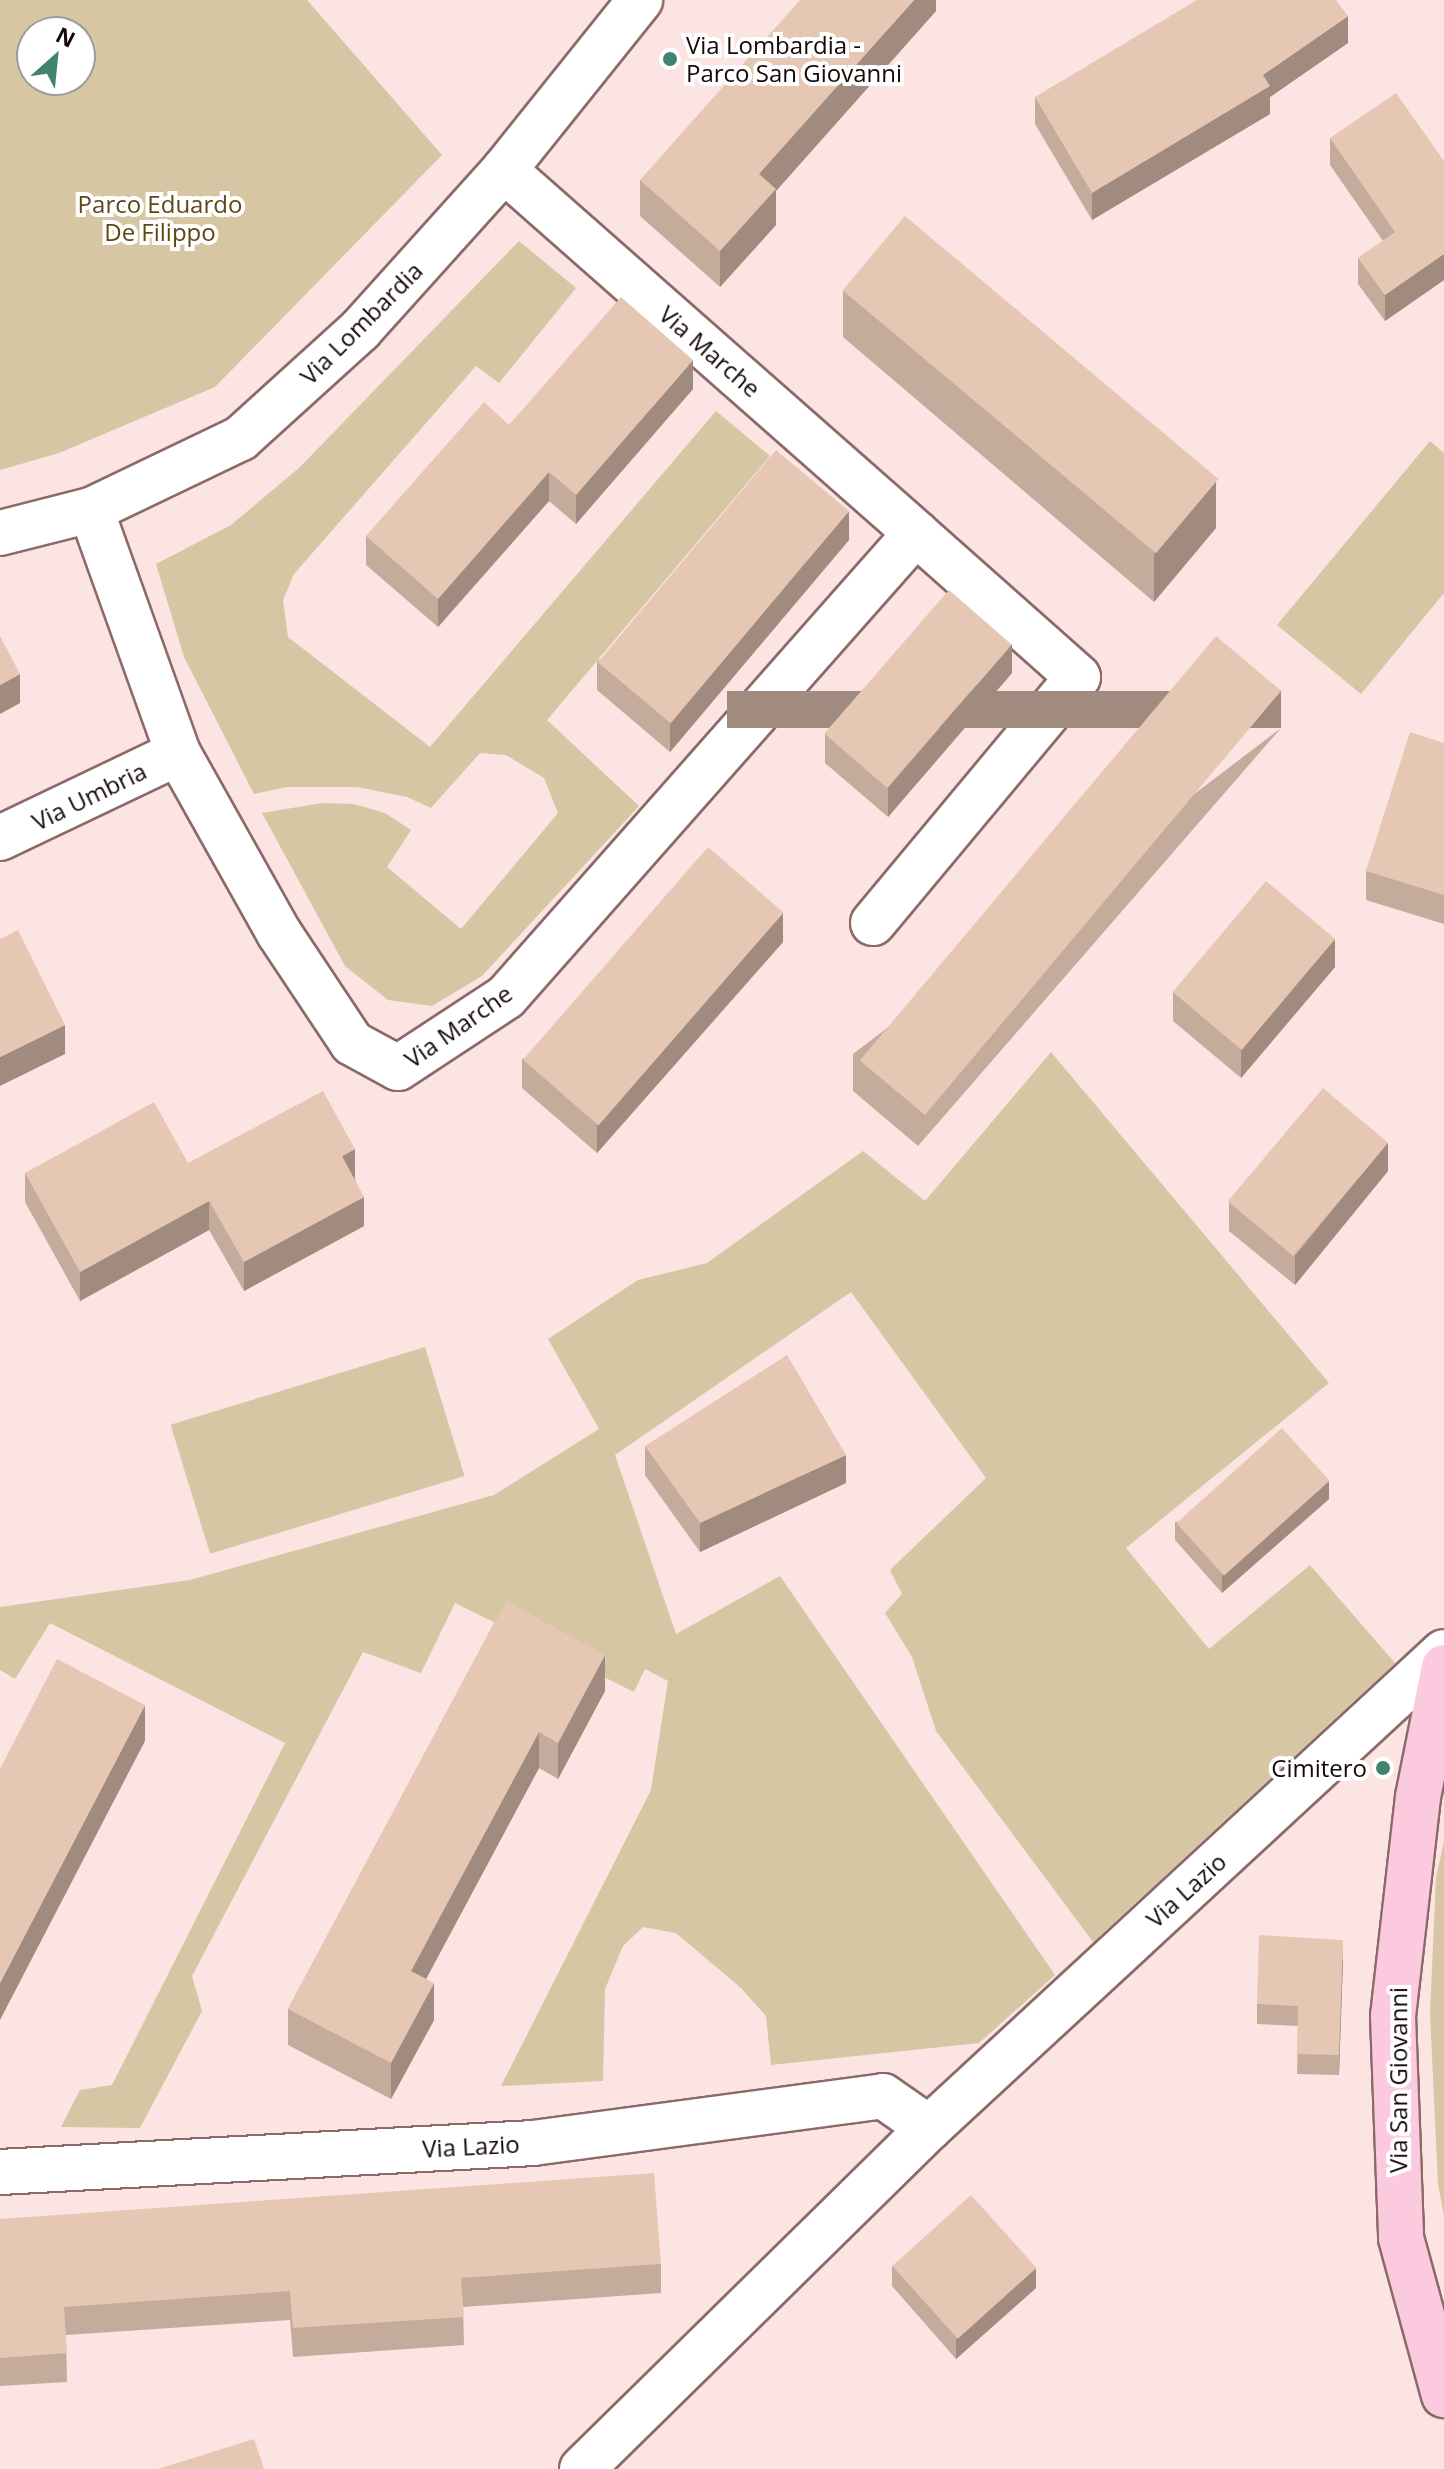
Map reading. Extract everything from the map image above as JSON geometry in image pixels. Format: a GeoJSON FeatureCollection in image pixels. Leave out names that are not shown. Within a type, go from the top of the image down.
{"type":"FeatureCollection","features":[{"type":"Feature","properties":{"kind":"main road","name":"Via San Giovanni"},"geometry":{"type":"LineString","coordinates":[[1444,1667],[1418,1797],[1393,2016],[1401,2238],[1444,2395]]}},
{"type":"Feature","properties":{"kind":"street","name":"Via Lombardia"},"geometry":{"type":"LineString","coordinates":[[0,533],[91,510],[241,438],[360,330],[504,170],[640,0]]}},
{"type":"Feature","properties":{"kind":"street","name":"Via Marche"},"geometry":{"type":"LineString","coordinates":[[504,170],[1078,677],[873,923]]}},
{"type":"Feature","properties":{"kind":"street","name":"Via Marche"},"geometry":{"type":"LineString","coordinates":[[91,510],[178,753],[279,933],[352,1043],[398,1068],[506,997],[916,533]]}},
{"type":"Feature","properties":{"kind":"street","name":"Via Umbria"},"geometry":{"type":"LineString","coordinates":[[0,838],[178,753]]}},
{"type":"Feature","properties":{"kind":"street","name":"Via Lazio"},"geometry":{"type":"LineString","coordinates":[[582,2469],[929,2128],[1444,1652]]}},
{"type":"Feature","properties":{"kind":"street","name":"Via Lazio"},"geometry":{"type":"LineString","coordinates":[[0,2172],[533,2143],[883,2096],[929,2128]]}},
{"type":"Feature","properties":{"kind":"green space","name":"Parco Eduardo De Filippo"},"geometry":{"type":"Polygon","coordinates":[[[0,0],[307,0],[442,155],[215,387],[59,453],[0,470],[0,0]]]}},
{"type":"Feature","properties":{"kind":"green space"},"geometry":{"type":"Polygon","coordinates":[[[519,241],[576,288],[499,383],[476,366],[294,574],[283,600],[288,637],[430,747],[716,411],[770,456],[547,720],[639,806],[482,976],[432,1006],[388,1000],[345,966],[262,813],[322,803],[354,804],[385,813],[411,830],[387,867],[461,929],[558,813],[544,778],[506,755],[480,753],[431,808],[407,797],[357,787],[287,787],[254,794],[184,657],[156,564],[231,525],[300,467],[519,241]]]}},
{"type":"Feature","properties":{"kind":"green space"},"geometry":{"type":"Polygon","coordinates":[[[1430,441],[1444,453],[1444,593],[1361,694],[1277,625],[1430,441]]]}},
{"type":"Feature","properties":{"kind":"green space"},"geometry":{"type":"Polygon","coordinates":[[[1051,1052],[1329,1383],[1126,1548],[1209,1649],[1310,1565],[1395,1663],[1093,1942],[936,1731],[912,1657],[885,1613],[902,1594],[890,1570],[986,1478],[851,1292],[615,1455],[676,1634],[780,1576],[1055,1975],[979,2043],[771,2065],[766,2016],[741,1988],[676,1933],[643,1927],[623,1946],[605,1989],[603,2081],[501,2086],[651,1790],[668,1681],[645,1669],[634,1692],[455,1603],[421,1673],[363,1652],[192,1976],[202,2011],[140,2128],[61,2127],[80,2090],[112,2085],[285,1743],[50,1623],[15,1679],[0,1670],[0,1607],[190,1580],[494,1495],[599,1429],[548,1339],[638,1280],[707,1263],[863,1151],[925,1201],[1051,1052]]]}},
{"type":"Feature","properties":{"kind":"green space"},"geometry":{"type":"Polygon","coordinates":[[[425,1347],[464,1476],[210,1554],[171,1425],[425,1347]]]}},
{"type":"Feature","properties":{"kind":"green space"},"geometry":{"type":"Polygon","coordinates":[[[1444,1841],[1444,2216],[1438,2184],[1430,2013],[1436,1878],[1444,1841]]]}},
{"type":"Feature","properties":{"kind":"building"},"geometry":{"type":"Polygon","coordinates":[[[800,0],[914,0],[759,174],[776,189],[720,251],[640,180],[800,0]]]}},
{"type":"Feature","properties":{"kind":"building"},"geometry":{"type":"Polygon","coordinates":[[[1197,0],[1336,0],[1348,16],[1263,75],[1270,86],[1092,193],[1035,97],[1197,0]]]}},
{"type":"Feature","properties":{"kind":"building"},"geometry":{"type":"Polygon","coordinates":[[[1396,93],[1444,161],[1444,254],[1385,295],[1358,258],[1395,232],[1330,138],[1396,93]]]}},
{"type":"Feature","properties":{"kind":"building"},"geometry":{"type":"Polygon","coordinates":[[[905,216],[1218,479],[1156,553],[843,290],[905,216]]]}},
{"type":"Feature","properties":{"kind":"building"},"geometry":{"type":"Polygon","coordinates":[[[621,297],[693,360],[576,495],[549,472],[438,599],[366,536],[484,402],[509,425],[621,297]]]}},
{"type":"Feature","properties":{"kind":"building"},"geometry":{"type":"Polygon","coordinates":[[[776,450],[849,511],[671,723],[598,662],[776,450]]]}},
{"type":"Feature","properties":{"kind":"building"},"geometry":{"type":"Polygon","coordinates":[[[949,590],[1012,644],[887,788],[824,733],[949,590]]]}},
{"type":"Feature","properties":{"kind":"building"},"geometry":{"type":"Polygon","coordinates":[[[0,636],[20,674],[0,685],[0,636]]]}},
{"type":"Feature","properties":{"kind":"building"},"geometry":{"type":"Polygon","coordinates":[[[1216,636],[1281,691],[925,1115],[860,1060],[1216,636]]]}},
{"type":"Feature","properties":{"kind":"building"},"geometry":{"type":"Polygon","coordinates":[[[1410,732],[1444,743],[1444,895],[1366,871],[1410,732]]]}},
{"type":"Feature","properties":{"kind":"building"},"geometry":{"type":"Polygon","coordinates":[[[708,847],[783,913],[598,1125],[523,1060],[708,847]]]}},
{"type":"Feature","properties":{"kind":"building"},"geometry":{"type":"Polygon","coordinates":[[[1266,881],[1335,939],[1242,1050],[1173,992],[1266,881]]]}},
{"type":"Feature","properties":{"kind":"building"},"geometry":{"type":"Polygon","coordinates":[[[18,930],[65,1025],[0,1057],[0,939],[18,930]]]}},
{"type":"Feature","properties":{"kind":"building"},"geometry":{"type":"Polygon","coordinates":[[[1323,1088],[1388,1143],[1293,1256],[1228,1201],[1323,1088]]]}},
{"type":"Feature","properties":{"kind":"building"},"geometry":{"type":"Polygon","coordinates":[[[323,1091],[355,1149],[342,1156],[364,1197],[244,1262],[209,1201],[80,1272],[25,1173],[154,1102],[188,1163],[323,1091]]]}},
{"type":"Feature","properties":{"kind":"building"},"geometry":{"type":"Polygon","coordinates":[[[787,1355],[846,1455],[700,1523],[645,1446],[787,1355]]]}},
{"type":"Feature","properties":{"kind":"building"},"geometry":{"type":"Polygon","coordinates":[[[1282,1428],[1330,1481],[1224,1576],[1176,1523],[1282,1428]]]}},
{"type":"Feature","properties":{"kind":"building"},"geometry":{"type":"Polygon","coordinates":[[[506,1601],[605,1655],[558,1743],[539,1732],[411,1971],[434,1983],[391,2063],[288,2009],[506,1601]]]}},
{"type":"Feature","properties":{"kind":"building"},"geometry":{"type":"Polygon","coordinates":[[[57,1659],[145,1705],[0,1983],[0,1769],[57,1659]]]}},
{"type":"Feature","properties":{"kind":"building"},"geometry":{"type":"Polygon","coordinates":[[[1259,1935],[1343,1940],[1339,2055],[1297,2054],[1298,2006],[1257,2004],[1259,1935]]]}},
{"type":"Feature","properties":{"kind":"building"},"geometry":{"type":"Polygon","coordinates":[[[654,2173],[661,2264],[461,2278],[464,2317],[293,2328],[290,2291],[64,2307],[67,2353],[0,2358],[0,2219],[654,2173]]]}},
{"type":"Feature","properties":{"kind":"building"},"geometry":{"type":"Polygon","coordinates":[[[971,2195],[1037,2268],[958,2339],[892,2266],[971,2195]]]}},
{"type":"Feature","properties":{"kind":"building"},"geometry":{"type":"Polygon","coordinates":[[[254,2439],[264,2469],[158,2469],[254,2439]]]}},
{"type":"Feature","properties":{"kind":"place","name":"Via Lombardia - Parco San Giovanni"},"geometry":{"type":"Point","coordinates":[670,59]}},
{"type":"Feature","properties":{"kind":"place","name":"Cimitero"},"geometry":{"type":"Point","coordinates":[1383,1768]}}]}
